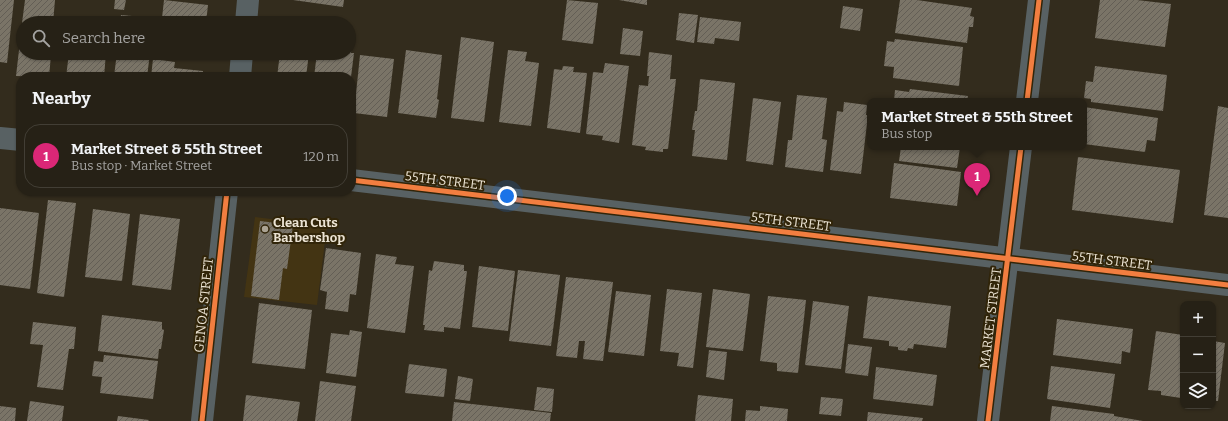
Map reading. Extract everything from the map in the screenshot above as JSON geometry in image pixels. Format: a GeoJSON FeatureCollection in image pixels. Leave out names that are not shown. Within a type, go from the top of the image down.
{"type":"FeatureCollection","features":[{"type":"Feature","properties":{"kind":"street"},"geometry":{"type":"LineString","coordinates":[[247,16],[248,0]]}},
{"type":"Feature","properties":{"kind":"street"},"geometry":{"type":"LineString","coordinates":[[1027,98],[1039,0]]}},
{"type":"Feature","properties":{"kind":"street"},"geometry":{"type":"LineString","coordinates":[[240,72],[241,60]]}},
{"type":"Feature","properties":{"kind":"street"},"geometry":{"type":"LineString","coordinates":[[0,138],[16,140]]}},
{"type":"Feature","properties":{"kind":"street","name":"MARKET STREET"},"geometry":{"type":"LineString","coordinates":[[988,421],[1021,150]]}},
{"type":"Feature","properties":{"kind":"street","name":"55TH STREET"},"geometry":{"type":"LineString","coordinates":[[356,181],[1228,285]]}},
{"type":"Feature","properties":{"kind":"street","name":"GENOA STREET"},"geometry":{"type":"LineString","coordinates":[[202,421],[226,196]]}},
{"type":"Feature","properties":{"kind":"shaded area"},"geometry":{"type":"Polygon","coordinates":[[[255,217],[327,226],[317,305],[244,297],[255,217]]]}},
{"type":"Feature","properties":{"kind":"building"},"geometry":{"type":"Polygon","coordinates":[[[0,0],[14,0],[7,63],[0,62],[0,0]]]}},
{"type":"Feature","properties":{"kind":"building"},"geometry":{"type":"Polygon","coordinates":[[[25,0],[55,0],[54,16],[23,16],[25,0]]]}},
{"type":"Feature","properties":{"kind":"building"},"geometry":{"type":"Polygon","coordinates":[[[115,0],[126,0],[124,10],[114,9],[115,0]]]}},
{"type":"Feature","properties":{"kind":"building"},"geometry":{"type":"Polygon","coordinates":[[[164,0],[208,5],[207,16],[162,16],[164,0]]]}},
{"type":"Feature","properties":{"kind":"building"},"geometry":{"type":"Polygon","coordinates":[[[293,0],[344,0],[343,7],[293,0]]]}},
{"type":"Feature","properties":{"kind":"building"},"geometry":{"type":"Polygon","coordinates":[[[567,0],[598,3],[593,44],[562,40],[567,0]]]}},
{"type":"Feature","properties":{"kind":"building"},"geometry":{"type":"Polygon","coordinates":[[[619,0],[647,0],[647,5],[619,0]]]}},
{"type":"Feature","properties":{"kind":"building"},"geometry":{"type":"Polygon","coordinates":[[[900,0],[917,0],[972,8],[970,16],[974,17],[973,27],[969,27],[967,43],[895,33],[900,0]]]}},
{"type":"Feature","properties":{"kind":"building"},"geometry":{"type":"Polygon","coordinates":[[[1100,0],[1137,0],[1171,4],[1165,47],[1095,38],[1100,0]]]}},
{"type":"Feature","properties":{"kind":"building"},"geometry":{"type":"Polygon","coordinates":[[[843,6],[863,9],[860,31],[840,28],[843,6]]]}},
{"type":"Feature","properties":{"kind":"building"},"geometry":{"type":"Polygon","coordinates":[[[679,13],[698,15],[694,43],[676,40],[679,13]]]}},
{"type":"Feature","properties":{"kind":"building"},"geometry":{"type":"Polygon","coordinates":[[[700,17],[741,22],[739,41],[715,38],[714,44],[697,42],[700,17]]]}},
{"type":"Feature","properties":{"kind":"building"},"geometry":{"type":"Polygon","coordinates":[[[623,28],[643,31],[640,56],[620,54],[623,28]]]}},
{"type":"Feature","properties":{"kind":"building"},"geometry":{"type":"Polygon","coordinates":[[[461,37],[494,42],[484,122],[451,118],[461,37]]]}},
{"type":"Feature","properties":{"kind":"building"},"geometry":{"type":"Polygon","coordinates":[[[895,39],[963,47],[959,86],[893,78],[894,67],[884,66],[887,41],[894,42],[895,39]]]}},
{"type":"Feature","properties":{"kind":"building"},"geometry":{"type":"Polygon","coordinates":[[[406,50],[442,55],[437,99],[439,100],[436,118],[398,113],[406,50]]]}},
{"type":"Feature","properties":{"kind":"building"},"geometry":{"type":"Polygon","coordinates":[[[508,50],[527,52],[525,61],[539,63],[531,126],[499,122],[508,50]]]}},
{"type":"Feature","properties":{"kind":"building"},"geometry":{"type":"Polygon","coordinates":[[[649,52],[672,55],[670,79],[676,79],[668,149],[663,149],[663,152],[645,150],[646,147],[632,145],[639,85],[648,86],[649,76],[647,76],[649,52]]]}},
{"type":"Feature","properties":{"kind":"building"},"geometry":{"type":"Polygon","coordinates":[[[360,55],[394,59],[387,117],[356,113],[356,94],[360,55]]]}},
{"type":"Feature","properties":{"kind":"building"},"geometry":{"type":"Polygon","coordinates":[[[18,60],[51,60],[49,72],[16,72],[18,60]]]}},
{"type":"Feature","properties":{"kind":"building"},"geometry":{"type":"Polygon","coordinates":[[[68,60],[105,60],[104,72],[67,72],[68,60]]]}},
{"type":"Feature","properties":{"kind":"building"},"geometry":{"type":"Polygon","coordinates":[[[116,60],[149,60],[148,72],[115,72],[116,60]]]}},
{"type":"Feature","properties":{"kind":"building"},"geometry":{"type":"Polygon","coordinates":[[[153,60],[175,62],[174,68],[203,71],[203,72],[152,72],[153,60]]]}},
{"type":"Feature","properties":{"kind":"building"},"geometry":{"type":"Polygon","coordinates":[[[279,60],[308,60],[307,72],[278,72],[279,60]]]}},
{"type":"Feature","properties":{"kind":"building"},"geometry":{"type":"Polygon","coordinates":[[[316,60],[353,60],[352,72],[315,72],[316,60]]]}},
{"type":"Feature","properties":{"kind":"building"},"geometry":{"type":"Polygon","coordinates":[[[605,63],[629,66],[619,143],[602,140],[603,136],[586,134],[593,72],[603,73],[605,63]]]}},
{"type":"Feature","properties":{"kind":"building"},"geometry":{"type":"Polygon","coordinates":[[[563,66],[574,67],[573,72],[587,73],[580,133],[547,128],[554,69],[562,70],[563,66]]]}},
{"type":"Feature","properties":{"kind":"building"},"geometry":{"type":"Polygon","coordinates":[[[1095,66],[1167,75],[1163,111],[1091,102],[1091,99],[1084,98],[1086,81],[1093,82],[1095,66]]]}},
{"type":"Feature","properties":{"kind":"building"},"geometry":{"type":"Polygon","coordinates":[[[700,79],[735,83],[727,160],[692,156],[695,130],[692,130],[695,111],[697,111],[700,79]]]}},
{"type":"Feature","properties":{"kind":"building"},"geometry":{"type":"Polygon","coordinates":[[[910,89],[968,96],[968,98],[894,98],[895,90],[909,92],[910,89]]]}},
{"type":"Feature","properties":{"kind":"building"},"geometry":{"type":"Polygon","coordinates":[[[797,95],[827,98],[822,139],[827,140],[823,172],[785,167],[788,140],[792,140],[797,95]]]}},
{"type":"Feature","properties":{"kind":"building"},"geometry":{"type":"Polygon","coordinates":[[[753,98],[781,102],[773,165],[746,161],[753,98]]]}},
{"type":"Feature","properties":{"kind":"building"},"geometry":{"type":"Polygon","coordinates":[[[844,102],[867,105],[867,123],[861,174],[830,170],[837,111],[843,112],[844,102]]]}},
{"type":"Feature","properties":{"kind":"building"},"geometry":{"type":"Polygon","coordinates":[[[1218,106],[1228,108],[1228,218],[1204,215],[1218,106]]]}},
{"type":"Feature","properties":{"kind":"building"},"geometry":{"type":"Polygon","coordinates":[[[1087,107],[1158,118],[1155,141],[1147,140],[1145,152],[1087,144],[1087,107]]]}},
{"type":"Feature","properties":{"kind":"building"},"geometry":{"type":"Polygon","coordinates":[[[901,150],[960,150],[957,168],[899,161],[901,150]]]}},
{"type":"Feature","properties":{"kind":"building"},"geometry":{"type":"Polygon","coordinates":[[[1078,157],[1180,170],[1173,223],[1072,210],[1078,157]]]}},
{"type":"Feature","properties":{"kind":"building"},"geometry":{"type":"Polygon","coordinates":[[[894,163],[961,172],[957,206],[890,198],[894,163]]]}},
{"type":"Feature","properties":{"kind":"building"},"geometry":{"type":"Polygon","coordinates":[[[48,200],[76,203],[64,297],[37,293],[48,200]]]}},
{"type":"Feature","properties":{"kind":"building"},"geometry":{"type":"Polygon","coordinates":[[[0,208],[39,213],[30,289],[0,285],[0,208]]]}},
{"type":"Feature","properties":{"kind":"building"},"geometry":{"type":"Polygon","coordinates":[[[93,209],[130,214],[122,281],[85,277],[93,209]]]}},
{"type":"Feature","properties":{"kind":"building"},"geometry":{"type":"Polygon","coordinates":[[[140,214],[180,219],[171,290],[132,285],[140,214]]]}},
{"type":"Feature","properties":{"kind":"building"},"geometry":{"type":"Polygon","coordinates":[[[260,221],[293,225],[287,269],[283,268],[279,300],[251,296],[260,221]]]}},
{"type":"Feature","properties":{"kind":"building"},"geometry":{"type":"Polygon","coordinates":[[[326,248],[361,253],[356,295],[350,294],[348,312],[325,309],[327,292],[320,290],[326,248]]]}},
{"type":"Feature","properties":{"kind":"building"},"geometry":{"type":"Polygon","coordinates":[[[376,254],[397,257],[395,264],[414,266],[405,333],[367,328],[376,254]]]}},
{"type":"Feature","properties":{"kind":"building"},"geometry":{"type":"Polygon","coordinates":[[[434,261],[464,265],[464,271],[467,271],[460,329],[444,327],[444,332],[424,330],[425,325],[423,325],[429,270],[432,271],[434,261]]]}},
{"type":"Feature","properties":{"kind":"building"},"geometry":{"type":"Polygon","coordinates":[[[479,266],[515,271],[508,331],[472,327],[479,266]]]}},
{"type":"Feature","properties":{"kind":"building"},"geometry":{"type":"Polygon","coordinates":[[[518,270],[560,275],[551,346],[509,341],[518,270]]]}},
{"type":"Feature","properties":{"kind":"building"},"geometry":{"type":"Polygon","coordinates":[[[566,277],[613,282],[603,361],[583,359],[585,341],[579,341],[577,358],[556,356],[566,277]]]}},
{"type":"Feature","properties":{"kind":"building"},"geometry":{"type":"Polygon","coordinates":[[[667,289],[702,293],[693,368],[677,366],[679,353],[660,351],[667,289]]]}},
{"type":"Feature","properties":{"kind":"building"},"geometry":{"type":"Polygon","coordinates":[[[713,289],[750,294],[743,351],[706,347],[713,289]]]}},
{"type":"Feature","properties":{"kind":"building"},"geometry":{"type":"Polygon","coordinates":[[[616,291],[651,295],[644,356],[608,352],[616,291]]]}},
{"type":"Feature","properties":{"kind":"building"},"geometry":{"type":"Polygon","coordinates":[[[768,296],[806,300],[798,373],[777,371],[777,363],[760,361],[768,296]]]}},
{"type":"Feature","properties":{"kind":"building"},"geometry":{"type":"Polygon","coordinates":[[[868,296],[951,306],[946,348],[914,344],[913,349],[908,348],[907,351],[898,350],[898,347],[889,346],[889,341],[863,338],[868,296]]]}},
{"type":"Feature","properties":{"kind":"building"},"geometry":{"type":"Polygon","coordinates":[[[813,301],[849,306],[841,369],[805,365],[813,301]]]}},
{"type":"Feature","properties":{"kind":"building"},"geometry":{"type":"Polygon","coordinates":[[[259,303],[312,310],[305,369],[252,363],[259,303]]]}},
{"type":"Feature","properties":{"kind":"building"},"geometry":{"type":"Polygon","coordinates":[[[102,315],[162,322],[162,329],[164,330],[158,359],[98,351],[102,315]]]}},
{"type":"Feature","properties":{"kind":"building"},"geometry":{"type":"Polygon","coordinates":[[[1057,319],[1133,329],[1130,353],[1122,351],[1121,364],[1053,355],[1057,319]]]}},
{"type":"Feature","properties":{"kind":"building"},"geometry":{"type":"Polygon","coordinates":[[[33,322],[76,327],[74,349],[69,349],[63,390],[37,387],[43,345],[30,344],[33,322]]]}},
{"type":"Feature","properties":{"kind":"building"},"geometry":{"type":"Polygon","coordinates":[[[350,330],[362,332],[356,377],[326,373],[331,333],[349,335],[350,330]]]}},
{"type":"Feature","properties":{"kind":"building"},"geometry":{"type":"Polygon","coordinates":[[[1156,331],[1180,335],[1180,398],[1161,395],[1161,391],[1148,390],[1156,331]]]}},
{"type":"Feature","properties":{"kind":"building"},"geometry":{"type":"Polygon","coordinates":[[[1216,342],[1225,343],[1218,401],[1216,401],[1216,342]]]}},
{"type":"Feature","properties":{"kind":"building"},"geometry":{"type":"Polygon","coordinates":[[[848,344],[872,347],[868,376],[845,373],[848,344]]]}},
{"type":"Feature","properties":{"kind":"building"},"geometry":{"type":"Polygon","coordinates":[[[709,350],[727,352],[724,380],[706,377],[709,350]]]}},
{"type":"Feature","properties":{"kind":"building"},"geometry":{"type":"Polygon","coordinates":[[[104,355],[158,361],[153,399],[100,393],[102,377],[92,376],[94,361],[103,362],[104,355]]]}},
{"type":"Feature","properties":{"kind":"building"},"geometry":{"type":"Polygon","coordinates":[[[409,364],[447,369],[444,397],[405,393],[409,364]]]}},
{"type":"Feature","properties":{"kind":"building"},"geometry":{"type":"Polygon","coordinates":[[[1051,366],[1115,374],[1110,408],[1047,399],[1051,366]]]}},
{"type":"Feature","properties":{"kind":"building"},"geometry":{"type":"Polygon","coordinates":[[[876,367],[937,375],[933,406],[873,399],[876,367]]]}},
{"type":"Feature","properties":{"kind":"building"},"geometry":{"type":"Polygon","coordinates":[[[458,376],[473,379],[470,401],[455,399],[458,376]]]}},
{"type":"Feature","properties":{"kind":"building"},"geometry":{"type":"Polygon","coordinates":[[[320,381],[356,386],[351,421],[315,421],[320,381]]]}},
{"type":"Feature","properties":{"kind":"building"},"geometry":{"type":"Polygon","coordinates":[[[537,387],[554,389],[552,412],[534,410],[537,387]]]}},
{"type":"Feature","properties":{"kind":"building"},"geometry":{"type":"Polygon","coordinates":[[[246,395],[300,402],[297,421],[243,421],[246,395]]]}},
{"type":"Feature","properties":{"kind":"building"},"geometry":{"type":"Polygon","coordinates":[[[698,395],[733,399],[731,421],[695,421],[698,395]]]}},
{"type":"Feature","properties":{"kind":"building"},"geometry":{"type":"Polygon","coordinates":[[[821,397],[843,399],[841,416],[819,414],[821,397]]]}},
{"type":"Feature","properties":{"kind":"building"},"geometry":{"type":"Polygon","coordinates":[[[30,401],[64,406],[62,421],[27,421],[30,401]]]}},
{"type":"Feature","properties":{"kind":"building"},"geometry":{"type":"Polygon","coordinates":[[[454,402],[551,413],[550,421],[452,421],[454,402]]]}},
{"type":"Feature","properties":{"kind":"building"},"geometry":{"type":"Polygon","coordinates":[[[0,406],[16,408],[15,421],[0,421],[0,406]]]}},
{"type":"Feature","properties":{"kind":"building"},"geometry":{"type":"Polygon","coordinates":[[[760,406],[788,409],[787,421],[745,421],[746,410],[760,411],[760,406]]]}},
{"type":"Feature","properties":{"kind":"building"},"geometry":{"type":"Polygon","coordinates":[[[1052,406],[1114,414],[1114,416],[1143,421],[1050,421],[1052,406]]]}},
{"type":"Feature","properties":{"kind":"building"},"geometry":{"type":"Polygon","coordinates":[[[868,412],[923,418],[922,421],[867,421],[868,412]]]}},
{"type":"Feature","properties":{"kind":"building"},"geometry":{"type":"Polygon","coordinates":[[[118,416],[149,420],[117,421],[118,416]]]}},
{"type":"Feature","properties":{"kind":"cycle path"},"geometry":{"type":"LineString","coordinates":[[1027,98],[1039,0]]}},
{"type":"Feature","properties":{"kind":"cycle path"},"geometry":{"type":"LineString","coordinates":[[988,421],[1021,150]]}},
{"type":"Feature","properties":{"kind":"cycle path"},"geometry":{"type":"LineString","coordinates":[[356,181],[1228,285]]}},
{"type":"Feature","properties":{"kind":"cycle path"},"geometry":{"type":"LineString","coordinates":[[202,421],[226,196]]}},
{"type":"Feature","properties":{"kind":"place","name":"Market Street & 55th Street"},"geometry":{"type":"Point","coordinates":[977,196]}},
{"type":"Feature","properties":{"kind":"place","name":"Clean Cuts Barbershop"},"geometry":{"type":"Point","coordinates":[265,229]}}]}
